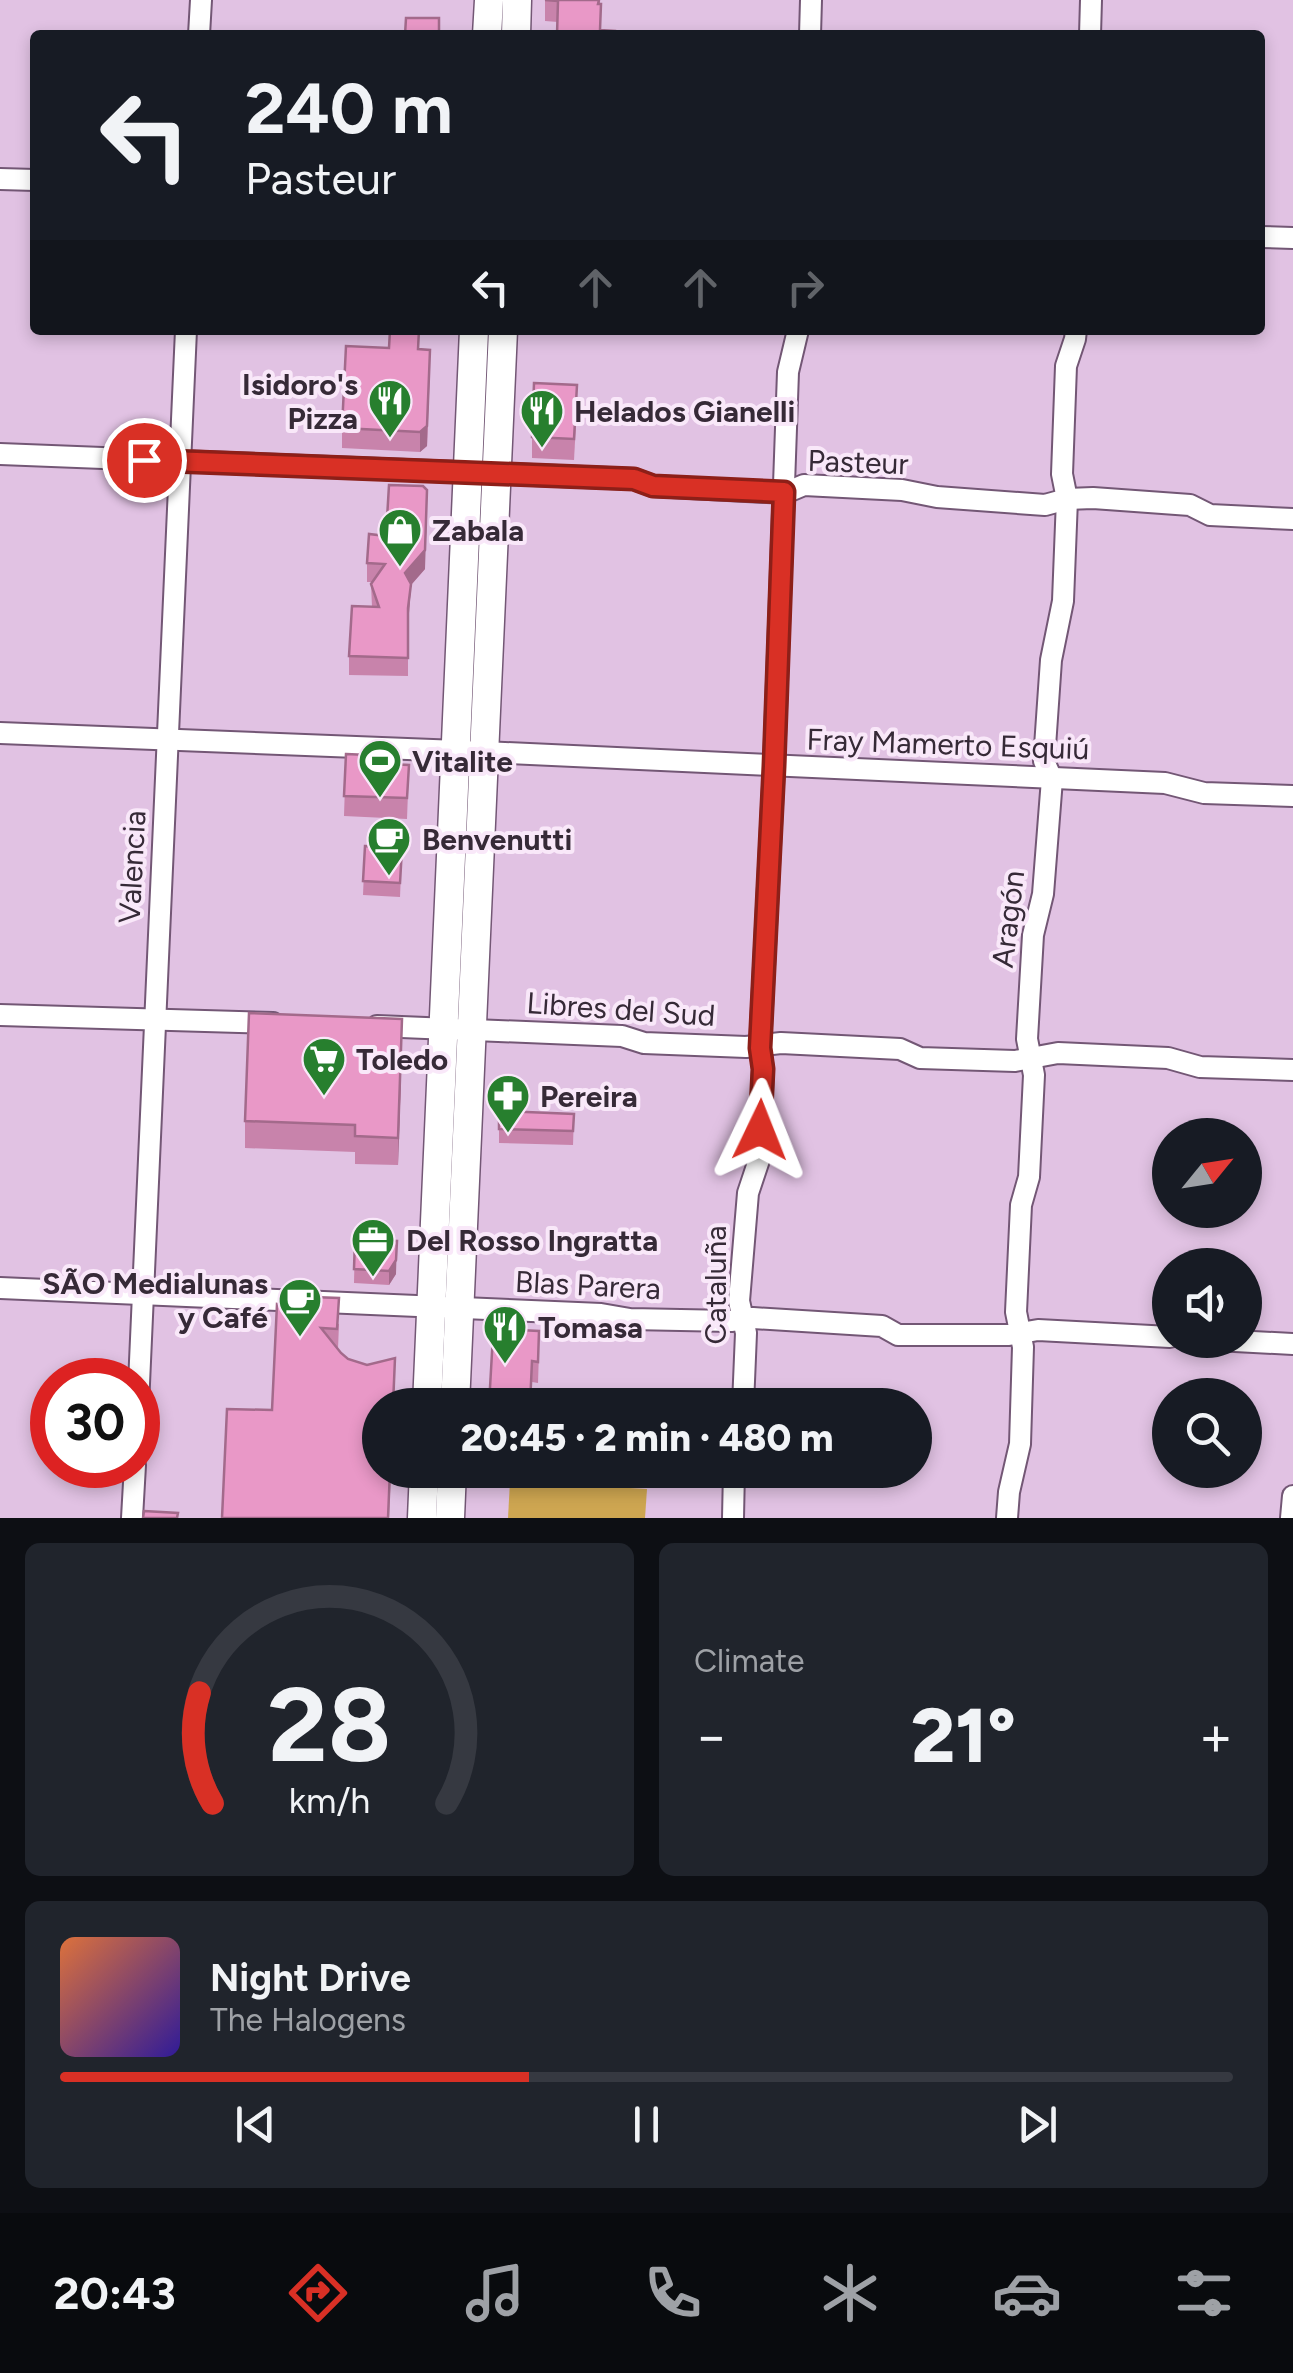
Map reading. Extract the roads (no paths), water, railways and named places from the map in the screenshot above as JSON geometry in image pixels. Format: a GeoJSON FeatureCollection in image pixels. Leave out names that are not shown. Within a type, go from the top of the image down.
{"type":"FeatureCollection","features":[{"type":"Feature","properties":{"kind":"main road"},"geometry":{"type":"LineString","coordinates":[[487,30],[489,0]]}},
{"type":"Feature","properties":{"kind":"main road"},"geometry":{"type":"LineString","coordinates":[[516,30],[518,0]]}},
{"type":"Feature","properties":{"kind":"main road"},"geometry":{"type":"LineString","coordinates":[[430,1388],[445,1309],[482,473],[474,335]]}},
{"type":"Feature","properties":{"kind":"main road"},"geometry":{"type":"LineString","coordinates":[[482,473],[502,335]]}},
{"type":"Feature","properties":{"kind":"main road"},"geometry":{"type":"LineString","coordinates":[[445,1309],[453,1388]]}},
{"type":"Feature","properties":{"kind":"main road"},"geometry":{"type":"LineString","coordinates":[[422,1518],[423,1488]]}},
{"type":"Feature","properties":{"kind":"main road"},"geometry":{"type":"LineString","coordinates":[[450,1518],[451,1488]]}},
{"type":"Feature","properties":{"kind":"street"},"geometry":{"type":"LineString","coordinates":[[200,30],[201,0]]}},
{"type":"Feature","properties":{"kind":"street"},"geometry":{"type":"LineString","coordinates":[[810,0],[810,30]]}},
{"type":"Feature","properties":{"kind":"street"},"geometry":{"type":"LineString","coordinates":[[1090,30],[1091,0]]}},
{"type":"Feature","properties":{"kind":"street"},"geometry":{"type":"LineString","coordinates":[[0,179],[30,180]]}},
{"type":"Feature","properties":{"kind":"street"},"geometry":{"type":"LineString","coordinates":[[1265,237],[1293,238]]}},
{"type":"Feature","properties":{"kind":"street","name":"Valencia"},"geometry":{"type":"LineString","coordinates":[[140,1358],[186,335]]}},
{"type":"Feature","properties":{"kind":"street","name":"Cataluña"},"geometry":{"type":"LineString","coordinates":[[744,1388],[746,1333],[739,1301],[748,1193],[760,1160],[760,1048],[788,372],[797,335]]}},
{"type":"Feature","properties":{"kind":"street","name":"Aragón"},"geometry":{"type":"LineString","coordinates":[[1008,1518],[1009,1492],[1020,1444],[1023,1347],[1016,1312],[1018,1258],[1021,1205],[1029,1177],[1034,1074],[1027,1040],[1034,935],[1043,894],[1052,778],[1044,762],[1051,660],[1063,601],[1066,366],[1075,335]]}},
{"type":"Feature","properties":{"kind":"street","name":"Pasteur"},"geometry":{"type":"LineString","coordinates":[[0,454],[634,479],[653,486],[784,492],[804,485],[1045,504],[1093,498],[1190,505],[1210,515],[1293,519]]}},
{"type":"Feature","properties":{"kind":"street","name":"Fray Mamerto Esquiú"},"geometry":{"type":"LineString","coordinates":[[0,733],[1052,778],[1165,784],[1204,793],[1293,796]]}},
{"type":"Feature","properties":{"kind":"street"},"geometry":{"type":"LineString","coordinates":[[0,1015],[290,1024]]}},
{"type":"Feature","properties":{"kind":"street","name":"Libres del Sud"},"geometry":{"type":"LineString","coordinates":[[347,1025],[622,1036],[644,1043],[760,1048],[781,1043],[900,1049],[920,1058],[1015,1061],[1058,1053],[1168,1058],[1200,1066],[1293,1070]]}},
{"type":"Feature","properties":{"kind":"street","name":"Blas Parera"},"geometry":{"type":"LineString","coordinates":[[0,1288],[630,1318],[753,1318],[882,1326],[898,1335],[1038,1330],[1152,1336]]}},
{"type":"Feature","properties":{"kind":"street"},"geometry":{"type":"LineString","coordinates":[[1262,1342],[1293,1344]]}},
{"type":"Feature","properties":{"kind":"street"},"geometry":{"type":"LineString","coordinates":[[132,1518],[134,1488]]}},
{"type":"Feature","properties":{"kind":"street"},"geometry":{"type":"LineString","coordinates":[[732,1518],[733,1488]]}},
{"type":"Feature","properties":{"kind":"street"},"geometry":{"type":"LineString","coordinates":[[1291,1518],[1293,1496]]}},
{"type":"Feature","properties":{"kind":"place","name":"Isidoro's Pizza"},"geometry":{"type":"Point","coordinates":[390,439]}},
{"type":"Feature","properties":{"kind":"place","name":"Helados Gianelli"},"geometry":{"type":"Point","coordinates":[542,449]}},
{"type":"Feature","properties":{"kind":"place","name":"Zabala"},"geometry":{"type":"Point","coordinates":[400,568]}},
{"type":"Feature","properties":{"kind":"place","name":"Vitalite"},"geometry":{"type":"Point","coordinates":[380,799]}},
{"type":"Feature","properties":{"kind":"place","name":"Benvenutti"},"geometry":{"type":"Point","coordinates":[389,877]}},
{"type":"Feature","properties":{"kind":"place","name":"Toledo"},"geometry":{"type":"Point","coordinates":[324,1097]}},
{"type":"Feature","properties":{"kind":"place","name":"Pereira"},"geometry":{"type":"Point","coordinates":[508,1134]}},
{"type":"Feature","properties":{"kind":"place","name":"Del Rosso Ingratta"},"geometry":{"type":"Point","coordinates":[373,1278]}},
{"type":"Feature","properties":{"kind":"place","name":"SÃO Medialunas y Café"},"geometry":{"type":"Point","coordinates":[300,1338]}},
{"type":"Feature","properties":{"kind":"place","name":"Tomasa"},"geometry":{"type":"Point","coordinates":[505,1365]}}]}
